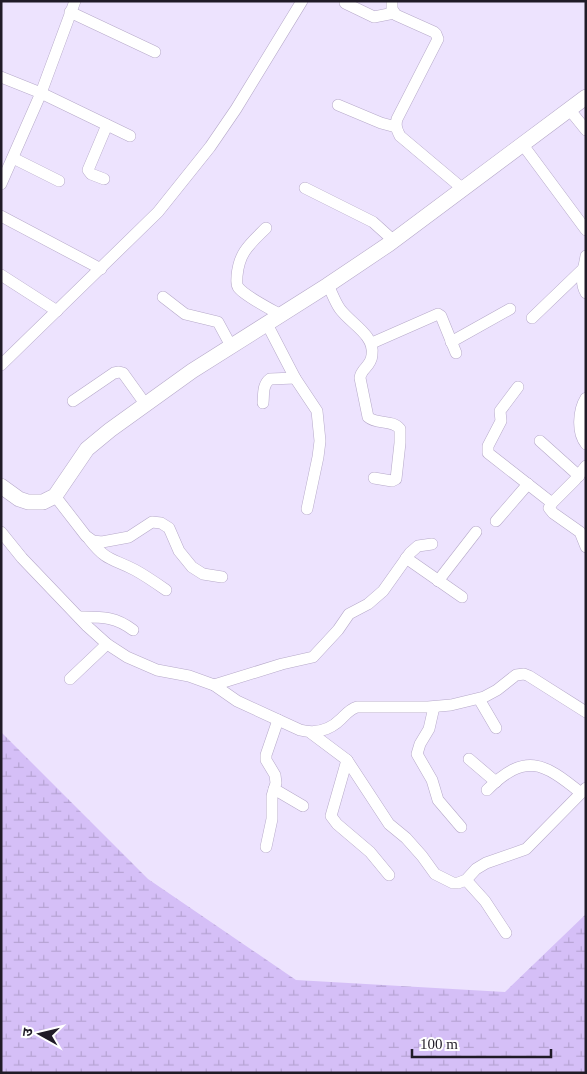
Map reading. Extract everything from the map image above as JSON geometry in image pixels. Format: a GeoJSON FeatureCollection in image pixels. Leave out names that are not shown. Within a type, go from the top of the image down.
{"type":"FeatureCollection","features":[{"type":"Feature","properties":{"kind":"street"},"geometry":{"type":"LineString","coordinates":[[1,184],[41,93],[75,1]]}},
{"type":"Feature","properties":{"kind":"street"},"geometry":{"type":"LineString","coordinates":[[3,360],[158,212],[210,147],[236,109],[302,1]]}},
{"type":"Feature","properties":{"kind":"street"},"geometry":{"type":"LineString","coordinates":[[345,3],[374,17],[381,17],[393,7],[436,34],[438,39],[397,119],[396,127],[400,136],[464,189]]}},
{"type":"Feature","properties":{"kind":"street"},"geometry":{"type":"LineString","coordinates":[[70,12],[155,52]]}},
{"type":"Feature","properties":{"kind":"street"},"geometry":{"type":"LineString","coordinates":[[1,77],[41,93],[130,136]]}},
{"type":"Feature","properties":{"kind":"street"},"geometry":{"type":"LineString","coordinates":[[1,486],[19,499],[28,502],[43,502],[56,496],[87,449],[231,346],[394,241],[586,97]]}},
{"type":"Feature","properties":{"kind":"street"},"geometry":{"type":"LineString","coordinates":[[338,105],[381,123],[396,127]]}},
{"type":"Feature","properties":{"kind":"street"},"geometry":{"type":"LineString","coordinates":[[569,109],[586,130]]}},
{"type":"Feature","properties":{"kind":"street"},"geometry":{"type":"LineString","coordinates":[[104,179],[91,174],[88,170],[107,125]]}},
{"type":"Feature","properties":{"kind":"street"},"geometry":{"type":"LineString","coordinates":[[523,145],[586,230]]}},
{"type":"Feature","properties":{"kind":"street"},"geometry":{"type":"LineString","coordinates":[[12,158],[59,181]]}},
{"type":"Feature","properties":{"kind":"street"},"geometry":{"type":"LineString","coordinates":[[305,188],[373,222],[394,241]]}},
{"type":"Feature","properties":{"kind":"street"},"geometry":{"type":"LineString","coordinates":[[1,216],[100,269]]}},
{"type":"Feature","properties":{"kind":"street"},"geometry":{"type":"LineString","coordinates":[[266,228],[241,254],[237,270],[237,285],[242,291],[280,315]]}},
{"type":"Feature","properties":{"kind":"street"},"geometry":{"type":"LineString","coordinates":[[586,256],[583,288],[586,293]]}},
{"type":"Feature","properties":{"kind":"street"},"geometry":{"type":"LineString","coordinates":[[532,318],[584,268]]}},
{"type":"Feature","properties":{"kind":"street"},"geometry":{"type":"LineString","coordinates":[[1,275],[56,311]]}},
{"type":"Feature","properties":{"kind":"street"},"geometry":{"type":"LineString","coordinates":[[328,285],[339,307],[372,343],[371,361],[361,373],[360,378],[368,417],[372,420],[394,424],[401,433],[396,479],[374,478]]}},
{"type":"Feature","properties":{"kind":"street"},"geometry":{"type":"LineString","coordinates":[[163,297],[184,314],[218,322],[231,346]]}},
{"type":"Feature","properties":{"kind":"street"},"geometry":{"type":"LineString","coordinates":[[452,342],[510,309]]}},
{"type":"Feature","properties":{"kind":"street"},"geometry":{"type":"LineString","coordinates":[[372,343],[436,314],[441,316],[456,354]]}},
{"type":"Feature","properties":{"kind":"street"},"geometry":{"type":"LineString","coordinates":[[266,324],[295,378],[313,403],[320,424],[318,457],[307,509]]}},
{"type":"Feature","properties":{"kind":"street"},"geometry":{"type":"LineString","coordinates":[[73,401],[114,373],[119,372],[123,373],[146,405]]}},
{"type":"Feature","properties":{"kind":"street"},"geometry":{"type":"LineString","coordinates":[[263,403],[264,386],[267,381],[270,379],[295,378]]}},
{"type":"Feature","properties":{"kind":"street"},"geometry":{"type":"LineString","coordinates":[[518,387],[500,411],[501,421],[488,446],[488,453],[552,502]]}},
{"type":"Feature","properties":{"kind":"street"},"geometry":{"type":"LineString","coordinates":[[586,398],[582,405],[579,425],[581,438],[586,444]]}},
{"type":"Feature","properties":{"kind":"street"},"geometry":{"type":"LineString","coordinates":[[540,441],[579,476]]}},
{"type":"Feature","properties":{"kind":"street"},"geometry":{"type":"LineString","coordinates":[[586,466],[579,476],[552,502],[549,508],[580,532],[586,546]]}},
{"type":"Feature","properties":{"kind":"street"},"geometry":{"type":"LineString","coordinates":[[496,521],[528,484]]}},
{"type":"Feature","properties":{"kind":"street"},"geometry":{"type":"LineString","coordinates":[[56,496],[89,539],[108,559],[135,570],[166,590]]}},
{"type":"Feature","properties":{"kind":"street"},"geometry":{"type":"LineString","coordinates":[[89,539],[102,542],[129,537],[152,522],[161,523],[169,528],[179,551],[187,563],[204,574],[222,577]]}},
{"type":"Feature","properties":{"kind":"street"},"geometry":{"type":"LineString","coordinates":[[1,532],[22,558],[107,644],[127,657],[157,670],[189,676],[214,685],[237,700],[300,730],[311,733],[347,760],[389,824],[406,838],[435,874],[453,883],[466,880],[476,869],[486,863],[519,853],[530,847],[584,791],[552,771],[536,766],[518,767],[507,772],[487,790]]}},
{"type":"Feature","properties":{"kind":"street"},"geometry":{"type":"LineString","coordinates":[[438,580],[476,532]]}},
{"type":"Feature","properties":{"kind":"street"},"geometry":{"type":"LineString","coordinates":[[214,685],[282,664],[312,657],[338,630],[349,614],[368,604],[382,591],[406,558],[418,546],[432,544]]}},
{"type":"Feature","properties":{"kind":"street"},"geometry":{"type":"LineString","coordinates":[[406,558],[462,597]]}},
{"type":"Feature","properties":{"kind":"street"},"geometry":{"type":"LineString","coordinates":[[79,617],[113,618],[133,630]]}},
{"type":"Feature","properties":{"kind":"street"},"geometry":{"type":"LineString","coordinates":[[70,679],[107,644]]}},
{"type":"Feature","properties":{"kind":"street"},"geometry":{"type":"LineString","coordinates":[[311,733],[334,725],[352,708],[434,707],[479,699],[497,690],[516,675],[524,674],[586,712]]}},
{"type":"Feature","properties":{"kind":"street"},"geometry":{"type":"LineString","coordinates":[[479,699],[496,728]]}},
{"type":"Feature","properties":{"kind":"street"},"geometry":{"type":"LineString","coordinates":[[434,707],[429,729],[420,744],[417,754],[432,780],[436,795],[461,827]]}},
{"type":"Feature","properties":{"kind":"street"},"geometry":{"type":"LineString","coordinates":[[266,847],[272,819],[272,796],[276,779],[266,760],[266,755],[278,720]]}},
{"type":"Feature","properties":{"kind":"street"},"geometry":{"type":"LineString","coordinates":[[469,759],[496,782]]}},
{"type":"Feature","properties":{"kind":"street"},"geometry":{"type":"LineString","coordinates":[[347,760],[331,816],[337,824],[370,852],[389,876]]}},
{"type":"Feature","properties":{"kind":"street"},"geometry":{"type":"LineString","coordinates":[[274,789],[303,806]]}},
{"type":"Feature","properties":{"kind":"street"},"geometry":{"type":"LineString","coordinates":[[466,880],[485,901],[506,933]]}},
{"type":"Feature","properties":{"kind":"green space"},"geometry":{"type":"Polygon","coordinates":[[[1,732],[148,879],[296,980],[505,992],[586,914],[586,1073],[1,1073],[1,732]]]}}]}
